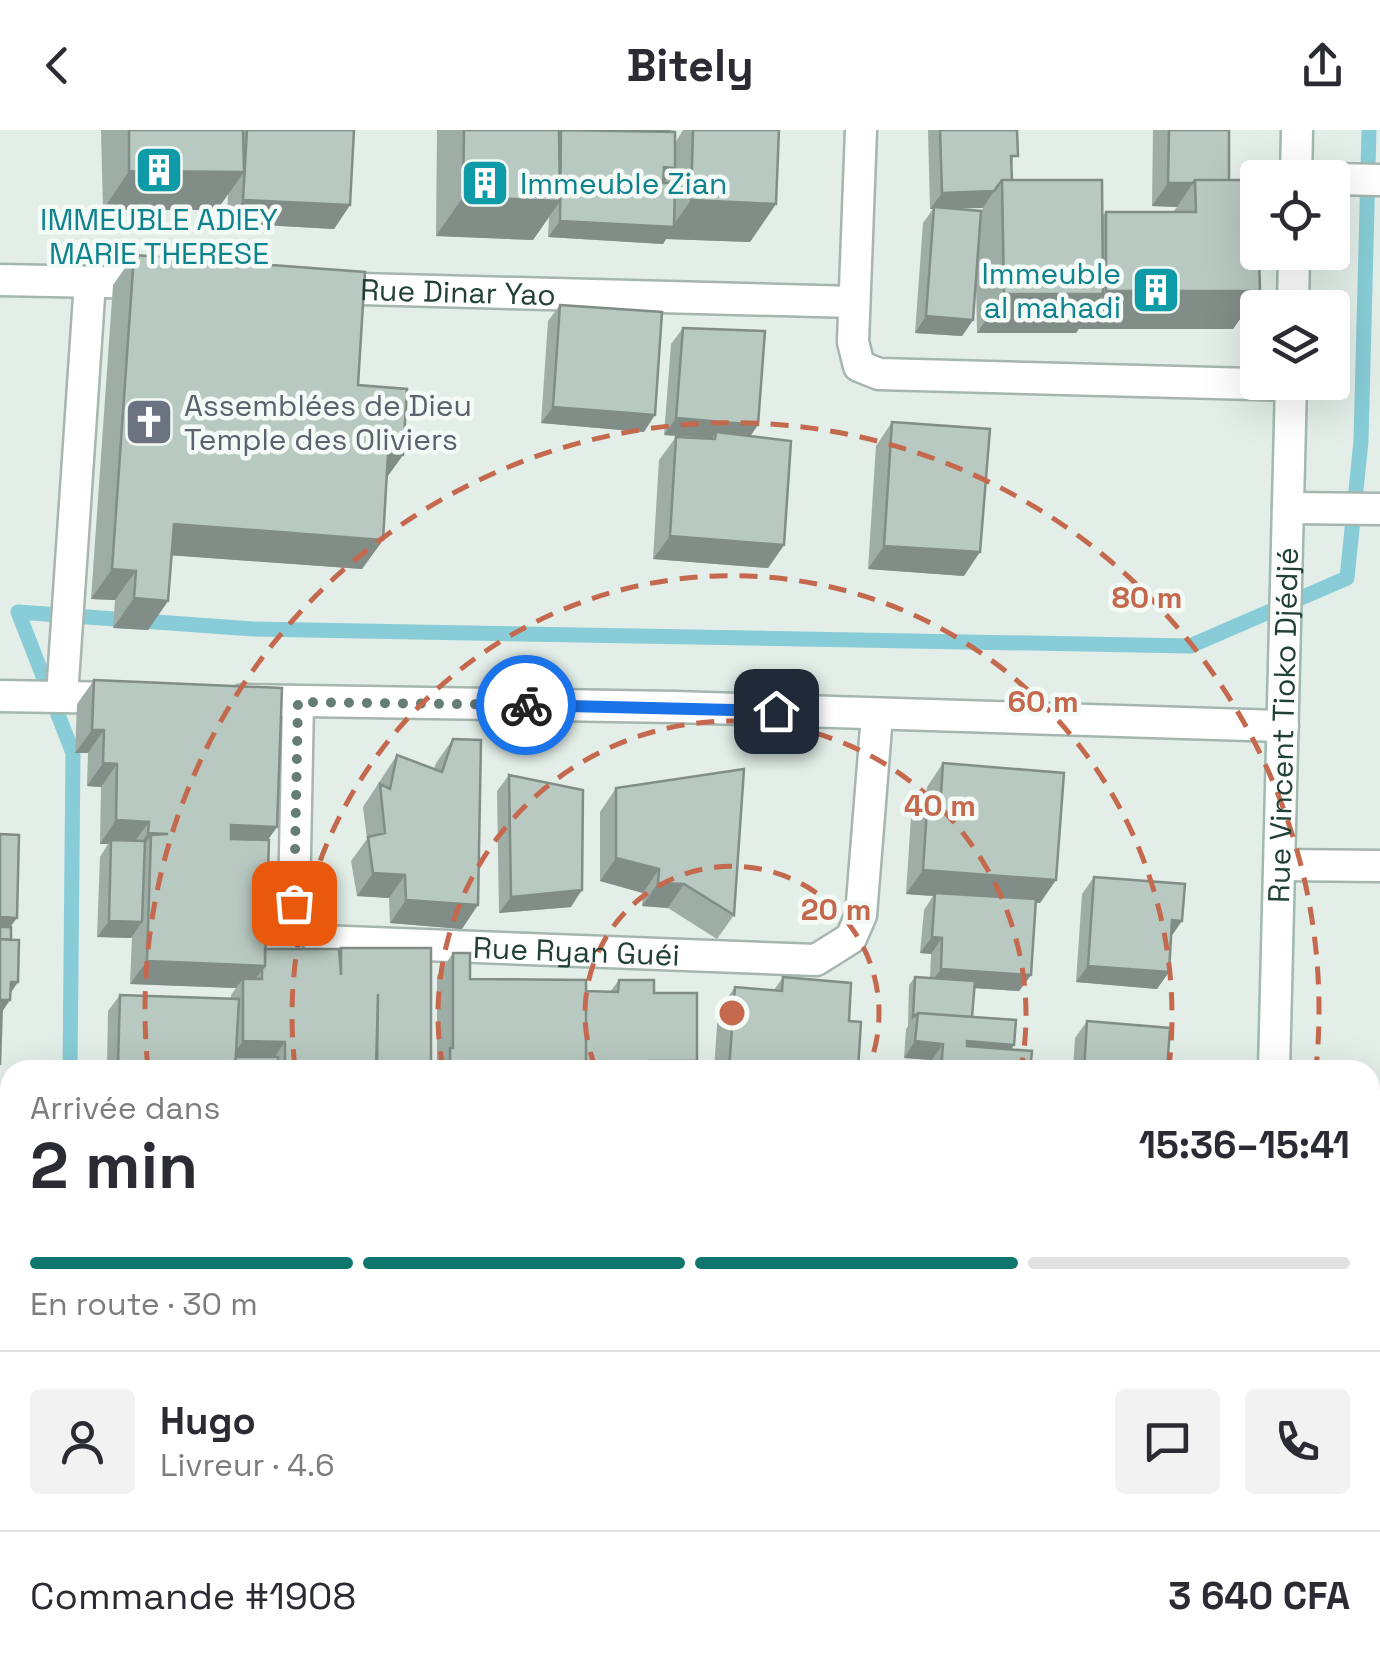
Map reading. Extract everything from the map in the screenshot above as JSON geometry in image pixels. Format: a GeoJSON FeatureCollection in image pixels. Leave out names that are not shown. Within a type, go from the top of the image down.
{"type":"FeatureCollection","features":[{"type":"Feature","properties":{"kind":"street"},"geometry":{"type":"LineString","coordinates":[[861,130],[854,302],[854,354],[859,366],[879,374],[1240,383]]}},
{"type":"Feature","properties":{"kind":"street"},"geometry":{"type":"LineString","coordinates":[[1296,160],[1297,130]]}},
{"type":"Feature","properties":{"kind":"street"},"geometry":{"type":"LineString","coordinates":[[1350,179],[1380,180]]}},
{"type":"Feature","properties":{"kind":"street"},"geometry":{"type":"LineString","coordinates":[[0,280],[188,284]]}},
{"type":"Feature","properties":{"kind":"street"},"geometry":{"type":"LineString","coordinates":[[62,696],[90,282]]}},
{"type":"Feature","properties":{"kind":"street","name":"Rue Dinar Yao"},"geometry":{"type":"LineString","coordinates":[[286,287],[854,302]]}},
{"type":"Feature","properties":{"kind":"street","name":"Rue Vincent Tioko Djédjé"},"geometry":{"type":"LineString","coordinates":[[1274,1060],[1291,400]]}},
{"type":"Feature","properties":{"kind":"street"},"geometry":{"type":"LineString","coordinates":[[1288,508],[1380,509]]}},
{"type":"Feature","properties":{"kind":"street"},"geometry":{"type":"LineString","coordinates":[[0,696],[160,698]]}},
{"type":"Feature","properties":{"kind":"street"},"geometry":{"type":"LineString","coordinates":[[219,700],[1283,726]]}},
{"type":"Feature","properties":{"kind":"street","name":"Rue Ryan Guéi"},"geometry":{"type":"LineString","coordinates":[[298,702],[294,903],[298,920],[320,940],[816,960],[851,938],[861,915],[878,715]]}},
{"type":"Feature","properties":{"kind":"street"},"geometry":{"type":"LineString","coordinates":[[1280,865],[1380,866]]}},
{"type":"Feature","properties":{"kind":"building"},"geometry":{"type":"Polygon","coordinates":[[[129,130],[243,130],[244,172],[129,171],[129,130]]]}},
{"type":"Feature","properties":{"kind":"building"},"geometry":{"type":"Polygon","coordinates":[[[247,130],[354,130],[350,205],[243,200],[247,130]]]}},
{"type":"Feature","properties":{"kind":"building"},"geometry":{"type":"Polygon","coordinates":[[[464,130],[559,130],[560,201],[463,197],[464,130]]]}},
{"type":"Feature","properties":{"kind":"building"},"geometry":{"type":"Polygon","coordinates":[[[561,130],[675,132],[675,168],[664,167],[663,183],[675,183],[674,227],[560,221],[561,130]]]}},
{"type":"Feature","properties":{"kind":"building"},"geometry":{"type":"Polygon","coordinates":[[[693,130],[779,130],[776,204],[691,200],[693,130]]]}},
{"type":"Feature","properties":{"kind":"building"},"geometry":{"type":"Polygon","coordinates":[[[940,130],[1017,130],[1018,156],[1011,156],[1012,180],[1002,180],[994,191],[942,193],[940,130]]]}},
{"type":"Feature","properties":{"kind":"building"},"geometry":{"type":"Polygon","coordinates":[[[1169,130],[1229,130],[1229,180],[1168,183],[1169,130]]]}},
{"type":"Feature","properties":{"kind":"building"},"geometry":{"type":"Polygon","coordinates":[[[1002,180],[1102,180],[1103,294],[1004,294],[1002,180]]]}},
{"type":"Feature","properties":{"kind":"building"},"geometry":{"type":"Polygon","coordinates":[[[1195,180],[1240,180],[1240,270],[1259,270],[1260,290],[1106,291],[1106,212],[1196,212],[1195,180]]]}},
{"type":"Feature","properties":{"kind":"building"},"geometry":{"type":"Polygon","coordinates":[[[934,207],[981,211],[973,320],[926,316],[934,207]]]}},
{"type":"Feature","properties":{"kind":"building"},"geometry":{"type":"Polygon","coordinates":[[[134,255],[365,272],[358,385],[407,389],[403,455],[388,454],[383,540],[174,524],[168,601],[134,598],[136,571],[112,569],[134,255]]]}},
{"type":"Feature","properties":{"kind":"building"},"geometry":{"type":"Polygon","coordinates":[[[560,305],[662,312],[655,415],[553,407],[560,305]]]}},
{"type":"Feature","properties":{"kind":"building"},"geometry":{"type":"Polygon","coordinates":[[[683,328],[765,331],[758,425],[676,418],[683,328]]]}},
{"type":"Feature","properties":{"kind":"building"},"geometry":{"type":"Polygon","coordinates":[[[892,422],[990,429],[980,552],[884,546],[892,422]]]}},
{"type":"Feature","properties":{"kind":"building"},"geometry":{"type":"Polygon","coordinates":[[[716,432],[791,441],[784,545],[670,536],[676,437],[715,439],[716,432]]]}},
{"type":"Feature","properties":{"kind":"building"},"geometry":{"type":"Polygon","coordinates":[[[94,680],[282,688],[277,827],[231,825],[231,839],[269,840],[265,966],[147,961],[151,835],[168,834],[148,833],[149,822],[116,820],[117,764],[103,763],[104,730],[92,730],[94,680]]]}},
{"type":"Feature","properties":{"kind":"building"},"geometry":{"type":"Polygon","coordinates":[[[453,739],[481,740],[478,905],[406,900],[405,875],[373,873],[368,837],[385,833],[380,784],[390,789],[397,755],[442,772],[453,739]]]}},
{"type":"Feature","properties":{"kind":"building"},"geometry":{"type":"Polygon","coordinates":[[[943,763],[1064,773],[1056,880],[923,870],[928,794],[941,794],[943,763]]]}},
{"type":"Feature","properties":{"kind":"building"},"geometry":{"type":"Polygon","coordinates":[[[744,769],[734,915],[684,884],[658,883],[659,869],[616,858],[616,788],[744,769]]]}},
{"type":"Feature","properties":{"kind":"building"},"geometry":{"type":"Polygon","coordinates":[[[509,775],[583,790],[582,890],[511,897],[509,775]]]}},
{"type":"Feature","properties":{"kind":"building"},"geometry":{"type":"Polygon","coordinates":[[[0,834],[19,835],[17,918],[0,917],[0,834]]]}},
{"type":"Feature","properties":{"kind":"building"},"geometry":{"type":"Polygon","coordinates":[[[111,840],[145,841],[142,922],[109,921],[111,840]]]}},
{"type":"Feature","properties":{"kind":"building"},"geometry":{"type":"Polygon","coordinates":[[[1094,877],[1185,884],[1182,921],[1172,920],[1169,972],[1088,966],[1094,877]]]}},
{"type":"Feature","properties":{"kind":"building"},"geometry":{"type":"Polygon","coordinates":[[[935,893],[1036,899],[1031,975],[941,969],[942,938],[932,937],[935,893]]]}},
{"type":"Feature","properties":{"kind":"building"},"geometry":{"type":"Polygon","coordinates":[[[0,927],[11,927],[11,940],[0,939],[0,927]]]}},
{"type":"Feature","properties":{"kind":"building"},"geometry":{"type":"Polygon","coordinates":[[[0,939],[19,940],[18,982],[11,982],[10,1000],[2,1000],[0,1060],[0,939]]]}},
{"type":"Feature","properties":{"kind":"building"},"geometry":{"type":"Polygon","coordinates":[[[341,948],[431,948],[431,1060],[377,1060],[378,994],[376,1060],[285,1060],[285,1042],[243,1041],[243,979],[262,979],[265,949],[339,949],[341,975],[341,948]]]}},
{"type":"Feature","properties":{"kind":"building"},"geometry":{"type":"Polygon","coordinates":[[[453,953],[470,953],[470,979],[586,980],[586,1060],[450,1060],[453,953]]]}},
{"type":"Feature","properties":{"kind":"building"},"geometry":{"type":"Polygon","coordinates":[[[783,977],[851,983],[849,1021],[861,1022],[859,1060],[730,1060],[735,987],[782,991],[783,977]]]}},
{"type":"Feature","properties":{"kind":"building"},"geometry":{"type":"Polygon","coordinates":[[[915,977],[975,981],[972,1017],[918,1013],[913,1017],[915,977]]]}},
{"type":"Feature","properties":{"kind":"building"},"geometry":{"type":"Polygon","coordinates":[[[619,980],[654,980],[654,993],[697,993],[697,1060],[586,1060],[586,991],[618,992],[619,980]]]}},
{"type":"Feature","properties":{"kind":"building"},"geometry":{"type":"Polygon","coordinates":[[[120,995],[239,999],[236,1060],[118,1060],[120,995]]]}},
{"type":"Feature","properties":{"kind":"building"},"geometry":{"type":"Polygon","coordinates":[[[918,1013],[1016,1020],[1014,1045],[967,1041],[967,1046],[1032,1051],[1031,1060],[942,1060],[943,1044],[915,1041],[918,1013]]]}},
{"type":"Feature","properties":{"kind":"building"},"geometry":{"type":"Polygon","coordinates":[[[1087,1021],[1170,1028],[1168,1060],[1085,1060],[1087,1021]]]}},
{"type":"Feature","properties":{"kind":"building"},"geometry":{"type":"Polygon","coordinates":[[[236,1057],[278,1057],[278,1060],[236,1060],[236,1057]]]}},
{"type":"Feature","properties":{"kind":"waterway"},"geometry":{"type":"LineString","coordinates":[[70,1060],[73,753],[18,612],[253,629],[1190,646],[1347,578],[1361,441],[1369,130]]}},
{"type":"Feature","properties":{"kind":"way so far"},"geometry":{"type":"LineString","coordinates":[[294,903],[298,702],[526,705]]}},
{"type":"Feature","properties":{"kind":"place","name":"IMMEUBLE ADIEY MARIE THERESE"},"geometry":{"type":"Point","coordinates":[159,170]}},
{"type":"Feature","properties":{"kind":"place","name":"Immeuble Zian"},"geometry":{"type":"Point","coordinates":[485,183]}},
{"type":"Feature","properties":{"kind":"place","name":"Immeuble al mahadi"},"geometry":{"type":"Point","coordinates":[1156,290]}},
{"type":"Feature","properties":{"kind":"place","name":"Assemblées de Dieu Temple des Oliviers"},"geometry":{"type":"Point","coordinates":[149,422]}},
{"type":"Feature","properties":{"kind":"route"},"geometry":{"type":"LineString","coordinates":[[526,705],[776,711]]}}]}
